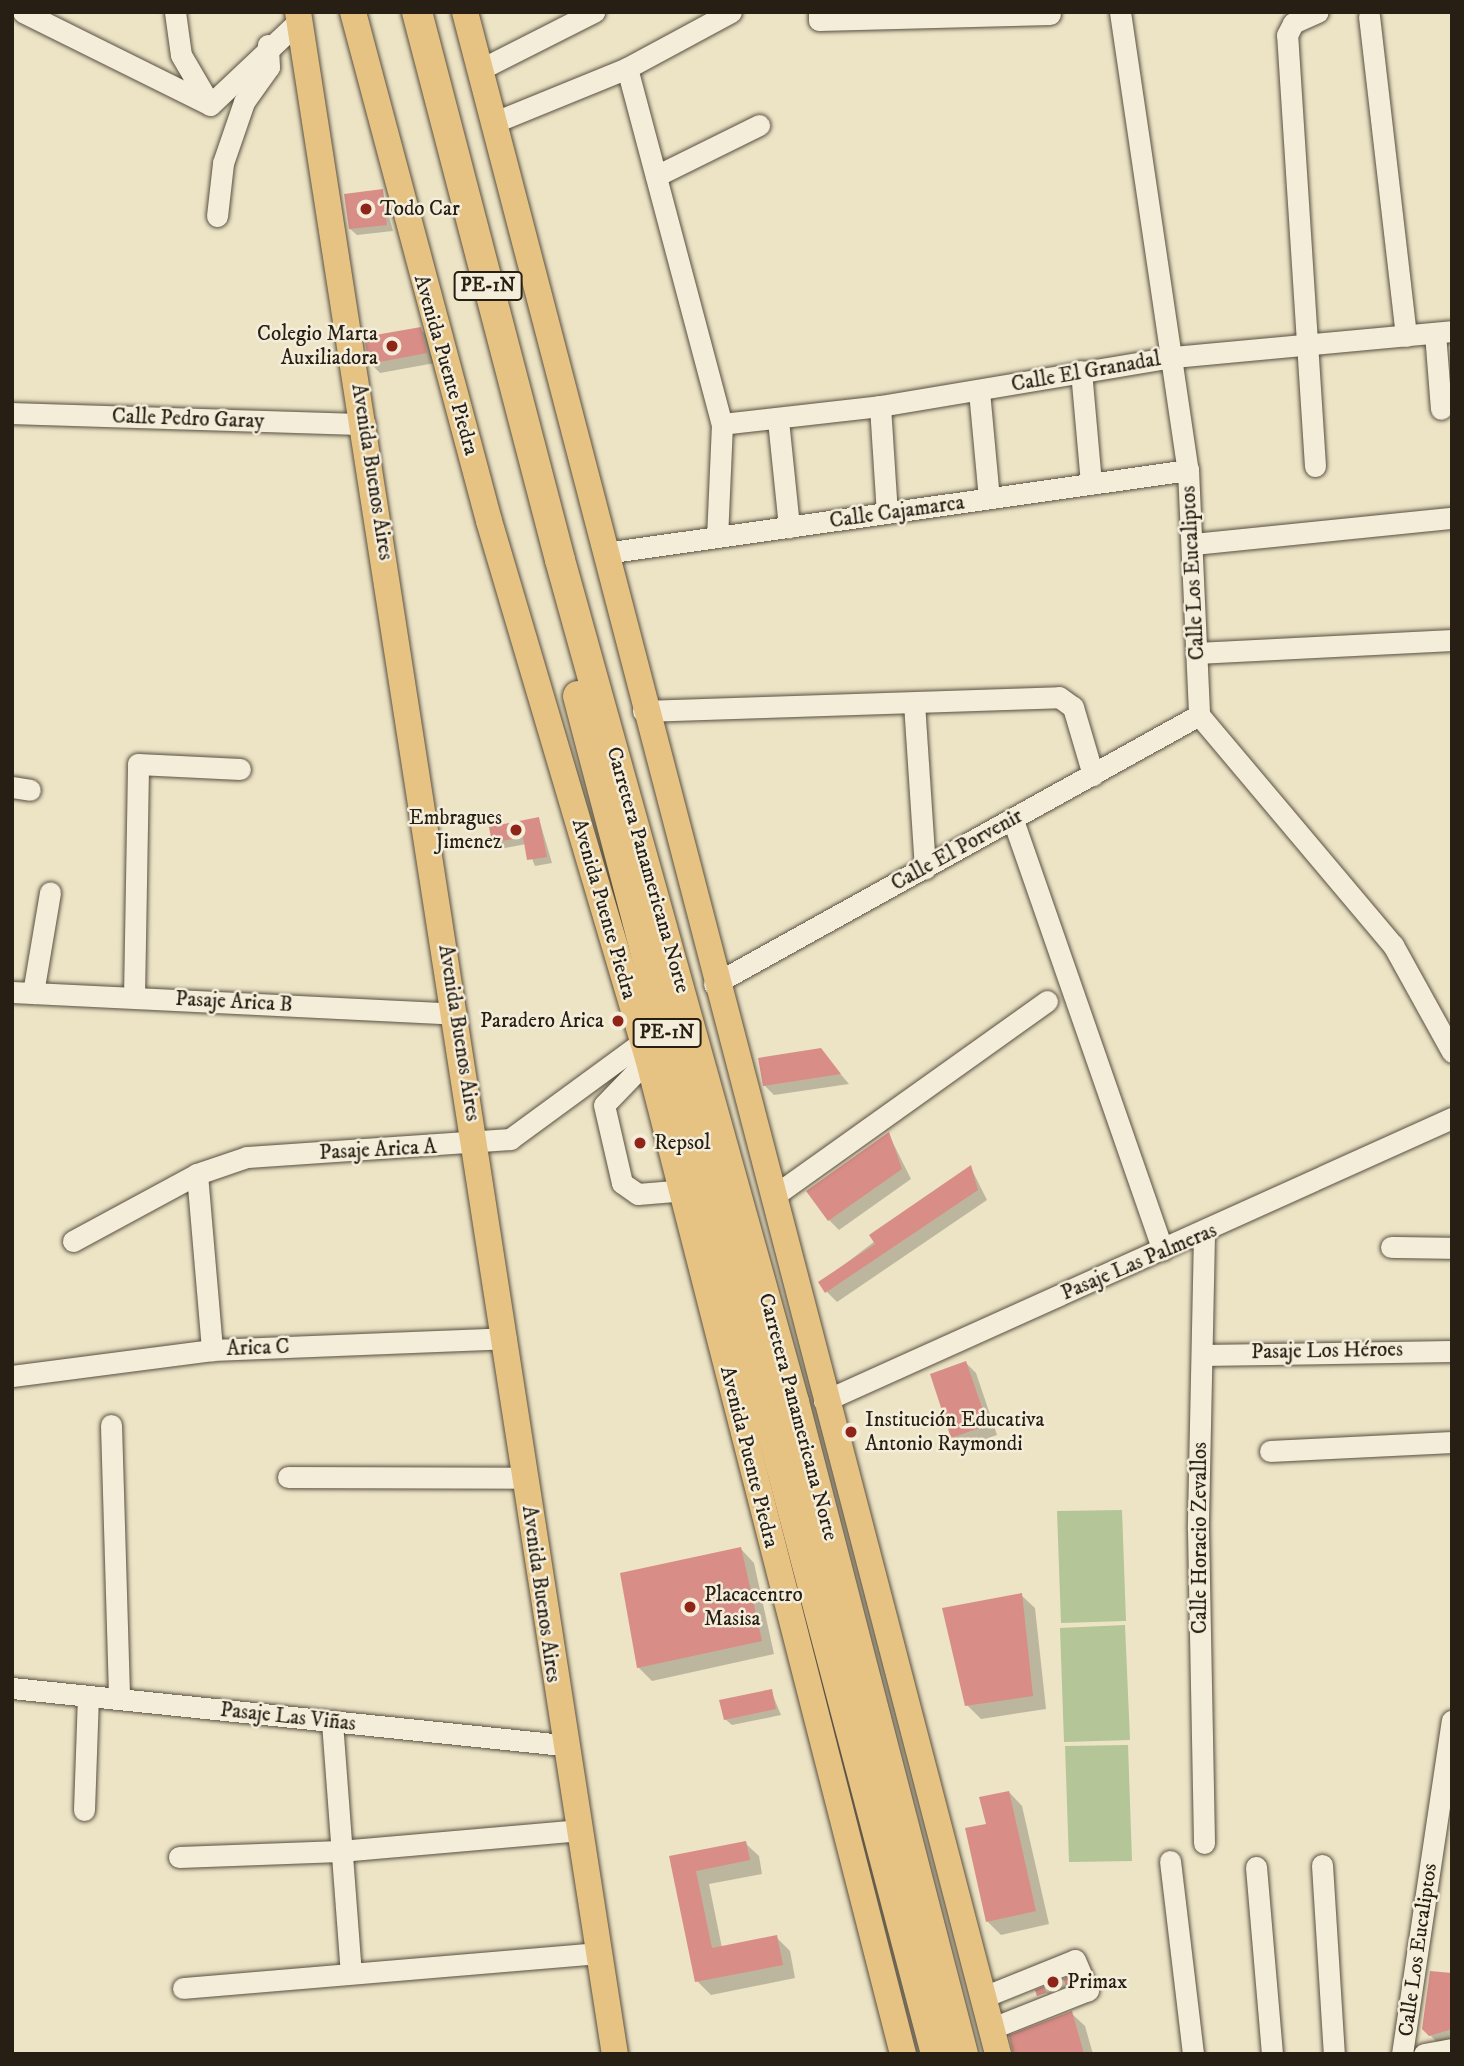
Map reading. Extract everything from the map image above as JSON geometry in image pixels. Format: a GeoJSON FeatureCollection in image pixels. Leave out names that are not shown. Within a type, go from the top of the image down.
{"type":"FeatureCollection","features":[{"type":"Feature","properties":{"kind":"highway","name":"Carretera Panamericana Norte"},"geometry":{"type":"LineString","coordinates":[[396,12],[694,1189],[936,2054]]}},
{"type":"Feature","properties":{"kind":"highway","name":"Carretera Panamericana Norte"},"geometry":{"type":"LineString","coordinates":[[417,12],[560,560],[794,1402],[963,2054]]}},
{"type":"Feature","properties":{"kind":"main road","name":"Avenida Puente Piedra"},"geometry":{"type":"LineString","coordinates":[[353,12],[489,521],[656,1041]]}},
{"type":"Feature","properties":{"kind":"main road"},"geometry":{"type":"LineString","coordinates":[[465,12],[714,984],[775,1195],[824,1401],[994,2041]]}},
{"type":"Feature","properties":{"kind":"main road","name":"Avenida Buenos Aires"},"geometry":{"type":"LineString","coordinates":[[299,16],[478,1146],[563,1745],[615,2054]]}},
{"type":"Feature","properties":{"kind":"main road","name":"Avenida Puente Piedra"},"geometry":{"type":"LineString","coordinates":[[694,1189],[903,2054]]}},
{"type":"Feature","properties":{"kind":"street"},"geometry":{"type":"LineString","coordinates":[[175,12],[181,55],[211,105]]}},
{"type":"Feature","properties":{"kind":"street"},"geometry":{"type":"LineString","coordinates":[[481,69],[594,12]]}},
{"type":"Feature","properties":{"kind":"street"},"geometry":{"type":"LineString","coordinates":[[495,122],[627,68],[732,12]]}},
{"type":"Feature","properties":{"kind":"street"},"geometry":{"type":"LineString","coordinates":[[819,12],[819,20],[1050,14]]}},
{"type":"Feature","properties":{"kind":"street","name":"Calle Los Eucaliptos"},"geometry":{"type":"LineString","coordinates":[[1120,12],[1188,470],[1194,544],[1199,715]]}},
{"type":"Feature","properties":{"kind":"street"},"geometry":{"type":"LineString","coordinates":[[1315,466],[1287,35],[1293,23],[1318,12]]}},
{"type":"Feature","properties":{"kind":"street"},"geometry":{"type":"LineString","coordinates":[[37,16],[211,105]]}},
{"type":"Feature","properties":{"kind":"street"},"geometry":{"type":"LineString","coordinates":[[211,105],[299,16]]}},
{"type":"Feature","properties":{"kind":"street"},"geometry":{"type":"LineString","coordinates":[[1369,16],[1406,336]]}},
{"type":"Feature","properties":{"kind":"street"},"geometry":{"type":"LineString","coordinates":[[217,216],[223,163],[244,102],[269,68],[268,45]]}},
{"type":"Feature","properties":{"kind":"street"},"geometry":{"type":"LineString","coordinates":[[627,68],[722,424],[717,537]]}},
{"type":"Feature","properties":{"kind":"street"},"geometry":{"type":"LineString","coordinates":[[656,176],[759,125]]}},
{"type":"Feature","properties":{"kind":"street"},"geometry":{"type":"LineString","coordinates":[[1441,409],[1444,332]]}},
{"type":"Feature","properties":{"kind":"street","name":"Calle El Granadal"},"geometry":{"type":"LineString","coordinates":[[722,424],[778,420],[880,406],[1173,357],[1444,332]]}},
{"type":"Feature","properties":{"kind":"street"},"geometry":{"type":"LineString","coordinates":[[1081,372],[1091,484]]}},
{"type":"Feature","properties":{"kind":"street"},"geometry":{"type":"LineString","coordinates":[[979,391],[989,498]]}},
{"type":"Feature","properties":{"kind":"street"},"geometry":{"type":"LineString","coordinates":[[880,406],[887,513]]}},
{"type":"Feature","properties":{"kind":"street","name":"Calle Pedro Garay"},"geometry":{"type":"LineString","coordinates":[[12,413],[365,424]]}},
{"type":"Feature","properties":{"kind":"street"},"geometry":{"type":"LineString","coordinates":[[778,420],[789,527]]}},
{"type":"Feature","properties":{"kind":"street","name":"Calle Cajamarca"},"geometry":{"type":"LineString","coordinates":[[605,553],[1188,470]]}},
{"type":"Feature","properties":{"kind":"street"},"geometry":{"type":"LineString","coordinates":[[1194,544],[1452,518]]}},
{"type":"Feature","properties":{"kind":"street"},"geometry":{"type":"LineString","coordinates":[[1197,653],[1452,640]]}},
{"type":"Feature","properties":{"kind":"street"},"geometry":{"type":"LineString","coordinates":[[643,711],[1068,699],[1093,775]]}},
{"type":"Feature","properties":{"kind":"street"},"geometry":{"type":"LineString","coordinates":[[914,703],[925,869]]}},
{"type":"Feature","properties":{"kind":"street"},"geometry":{"type":"LineString","coordinates":[[1199,715],[1393,945],[1452,1052]]}},
{"type":"Feature","properties":{"kind":"street","name":"Calle El Porvenir"},"geometry":{"type":"LineString","coordinates":[[714,984],[1199,715]]}},
{"type":"Feature","properties":{"kind":"street"},"geometry":{"type":"LineString","coordinates":[[134,997],[138,764],[240,769]]}},
{"type":"Feature","properties":{"kind":"street"},"geometry":{"type":"LineString","coordinates":[[1013,820],[1163,1250]]}},
{"type":"Feature","properties":{"kind":"street"},"geometry":{"type":"LineString","coordinates":[[23,992],[50,892]]}},
{"type":"Feature","properties":{"kind":"street","name":"Pasaje Arica B"},"geometry":{"type":"LineString","coordinates":[[23,992],[455,1014]]}},
{"type":"Feature","properties":{"kind":"street"},"geometry":{"type":"LineString","coordinates":[[775,1195],[1047,1001]]}},
{"type":"Feature","properties":{"kind":"street"},"geometry":{"type":"LineString","coordinates":[[656,1041],[608,1099],[604,1112],[628,1191],[694,1189]]}},
{"type":"Feature","properties":{"kind":"street","name":"Pasaje Arica A"},"geometry":{"type":"LineString","coordinates":[[73,1241],[197,1174],[247,1157],[478,1146],[524,1130],[656,1041]]}},
{"type":"Feature","properties":{"kind":"street","name":"Pasaje Las Palmeras"},"geometry":{"type":"LineString","coordinates":[[824,1401],[1204,1234],[1452,1118]]}},
{"type":"Feature","properties":{"kind":"street"},"geometry":{"type":"LineString","coordinates":[[197,1174],[212,1350]]}},
{"type":"Feature","properties":{"kind":"street","name":"Calle Horacio Zevallos"},"geometry":{"type":"LineString","coordinates":[[1204,1234],[1204,1843]]}},
{"type":"Feature","properties":{"kind":"street"},"geometry":{"type":"LineString","coordinates":[[1391,1247],[1452,1248]]}},
{"type":"Feature","properties":{"kind":"street","name":"Arica C"},"geometry":{"type":"LineString","coordinates":[[12,1376],[212,1350],[506,1338]]}},
{"type":"Feature","properties":{"kind":"street","name":"Pasaje Los Héroes"},"geometry":{"type":"LineString","coordinates":[[1202,1355],[1452,1351]]}},
{"type":"Feature","properties":{"kind":"street"},"geometry":{"type":"LineString","coordinates":[[111,1425],[119,1699]]}},
{"type":"Feature","properties":{"kind":"street"},"geometry":{"type":"LineString","coordinates":[[1270,1451],[1452,1442]]}},
{"type":"Feature","properties":{"kind":"street"},"geometry":{"type":"LineString","coordinates":[[288,1477],[523,1478]]}},
{"type":"Feature","properties":{"kind":"street","name":"Pasaje Las Viñas"},"geometry":{"type":"LineString","coordinates":[[15,1683],[88,1696],[563,1745]]}},
{"type":"Feature","properties":{"kind":"street"},"geometry":{"type":"LineString","coordinates":[[84,1810],[88,1696]]}},
{"type":"Feature","properties":{"kind":"street","name":"Calle Los Eucaliptos"},"geometry":{"type":"LineString","coordinates":[[1402,2054],[1452,1721]]}},
{"type":"Feature","properties":{"kind":"street"},"geometry":{"type":"LineString","coordinates":[[332,1722],[351,1972]]}},
{"type":"Feature","properties":{"kind":"street"},"geometry":{"type":"LineString","coordinates":[[179,1857],[340,1851],[578,1830]]}},
{"type":"Feature","properties":{"kind":"street"},"geometry":{"type":"LineString","coordinates":[[1170,1861],[1193,2054]]}},
{"type":"Feature","properties":{"kind":"street"},"geometry":{"type":"LineString","coordinates":[[1322,1865],[1334,2054]]}},
{"type":"Feature","properties":{"kind":"street"},"geometry":{"type":"LineString","coordinates":[[1256,1867],[1272,2054]]}},
{"type":"Feature","properties":{"kind":"street"},"geometry":{"type":"LineString","coordinates":[[183,1988],[351,1972],[598,1954]]}},
{"type":"Feature","properties":{"kind":"street"},"geometry":{"type":"LineString","coordinates":[[981,1998],[1054,1984],[994,2041]]}},
{"type":"Feature","properties":{"kind":"street"},"geometry":{"type":"LineString","coordinates":[[1424,2054],[1452,2049]]}},
{"type":"Feature","properties":{"kind":"green space"},"geometry":{"type":"Polygon","coordinates":[[[1122,1510],[1126,1621],[1061,1623],[1057,1511],[1122,1510]]]}},
{"type":"Feature","properties":{"kind":"green space"},"geometry":{"type":"Polygon","coordinates":[[[1125,1625],[1130,1740],[1064,1742],[1060,1628],[1125,1625]]]}},
{"type":"Feature","properties":{"kind":"green space"},"geometry":{"type":"Polygon","coordinates":[[[1128,1745],[1132,1861],[1069,1862],[1065,1746],[1128,1745]]]}},
{"type":"Feature","properties":{"kind":"building","name":"Todo Car"},"geometry":{"type":"Polygon","coordinates":[[[383,189],[387,225],[349,229],[344,194],[383,189]]]}},
{"type":"Feature","properties":{"kind":"building","name":"Colegio Marta Auxiliadora"},"geometry":{"type":"Polygon","coordinates":[[[421,327],[427,353],[369,364],[364,337],[421,327]]]}},
{"type":"Feature","properties":{"kind":"building","name":"Embragues Jimenez"},"geometry":{"type":"Polygon","coordinates":[[[539,817],[547,857],[527,860],[523,837],[492,843],[489,827],[539,817]]]}},
{"type":"Feature","properties":{"kind":"building"},"geometry":{"type":"Polygon","coordinates":[[[821,1048],[841,1074],[763,1086],[758,1058],[821,1048]]]}},
{"type":"Feature","properties":{"kind":"building"},"geometry":{"type":"Polygon","coordinates":[[[889,1132],[902,1169],[828,1221],[806,1191],[889,1132]]]}},
{"type":"Feature","properties":{"kind":"building"},"geometry":{"type":"Polygon","coordinates":[[[971,1165],[978,1190],[825,1293],[818,1282],[875,1244],[869,1235],[971,1165]]]}},
{"type":"Feature","properties":{"kind":"building"},"geometry":{"type":"Polygon","coordinates":[[[966,1361],[988,1425],[951,1438],[930,1374],[966,1361]]]}},
{"type":"Feature","properties":{"kind":"building","name":"Placacentro Masisa"},"geometry":{"type":"Polygon","coordinates":[[[741,1547],[762,1641],[637,1668],[620,1573],[741,1547]]]}},
{"type":"Feature","properties":{"kind":"building"},"geometry":{"type":"Polygon","coordinates":[[[1022,1593],[1033,1696],[965,1706],[942,1608],[1022,1593]]]}},
{"type":"Feature","properties":{"kind":"building"},"geometry":{"type":"Polygon","coordinates":[[[772,1689],[776,1709],[724,1720],[719,1700],[772,1689]]]}},
{"type":"Feature","properties":{"kind":"building"},"geometry":{"type":"Polygon","coordinates":[[[1009,1791],[1036,1911],[986,1922],[965,1828],[986,1824],[979,1797],[1009,1791]]]}},
{"type":"Feature","properties":{"kind":"building"},"geometry":{"type":"Polygon","coordinates":[[[746,1841],[750,1860],[696,1871],[712,1948],[777,1935],[783,1965],[695,1982],[669,1856],[746,1841]]]}},
{"type":"Feature","properties":{"kind":"building"},"geometry":{"type":"Polygon","coordinates":[[[1430,1971],[1452,1973],[1452,2029],[1429,2036],[1422,2029],[1430,1971]]]}},
{"type":"Feature","properties":{"kind":"building"},"geometry":{"type":"Polygon","coordinates":[[[1068,1977],[1071,1983],[1037,1996],[1035,1990],[1068,1977]]]}},
{"type":"Feature","properties":{"kind":"building"},"geometry":{"type":"Polygon","coordinates":[[[1072,2011],[1084,2054],[1013,2054],[1009,2035],[1072,2011]]]}},
{"type":"Feature","properties":{"kind":"tunnel"},"geometry":{"type":"LineString","coordinates":[[1050,1974],[1057,1990]]}},
{"type":"Feature","properties":{"kind":"place","name":"Todo Car"},"geometry":{"type":"Point","coordinates":[366,209]}},
{"type":"Feature","properties":{"kind":"place","name":"Colegio Marta Auxiliadora"},"geometry":{"type":"Point","coordinates":[392,346]}},
{"type":"Feature","properties":{"kind":"place","name":"Embragues Jimenez"},"geometry":{"type":"Point","coordinates":[516,830]}},
{"type":"Feature","properties":{"kind":"place","name":"Paradero Arica"},"geometry":{"type":"Point","coordinates":[618,1021]}},
{"type":"Feature","properties":{"kind":"place","name":"Repsol"},"geometry":{"type":"Point","coordinates":[640,1143]}},
{"type":"Feature","properties":{"kind":"place","name":"Institución Educativa Antonio Raymondi"},"geometry":{"type":"Point","coordinates":[851,1432]}},
{"type":"Feature","properties":{"kind":"place","name":"Placacentro Masisa"},"geometry":{"type":"Point","coordinates":[690,1607]}},
{"type":"Feature","properties":{"kind":"place","name":"Primax"},"geometry":{"type":"Point","coordinates":[1053,1982]}}]}
